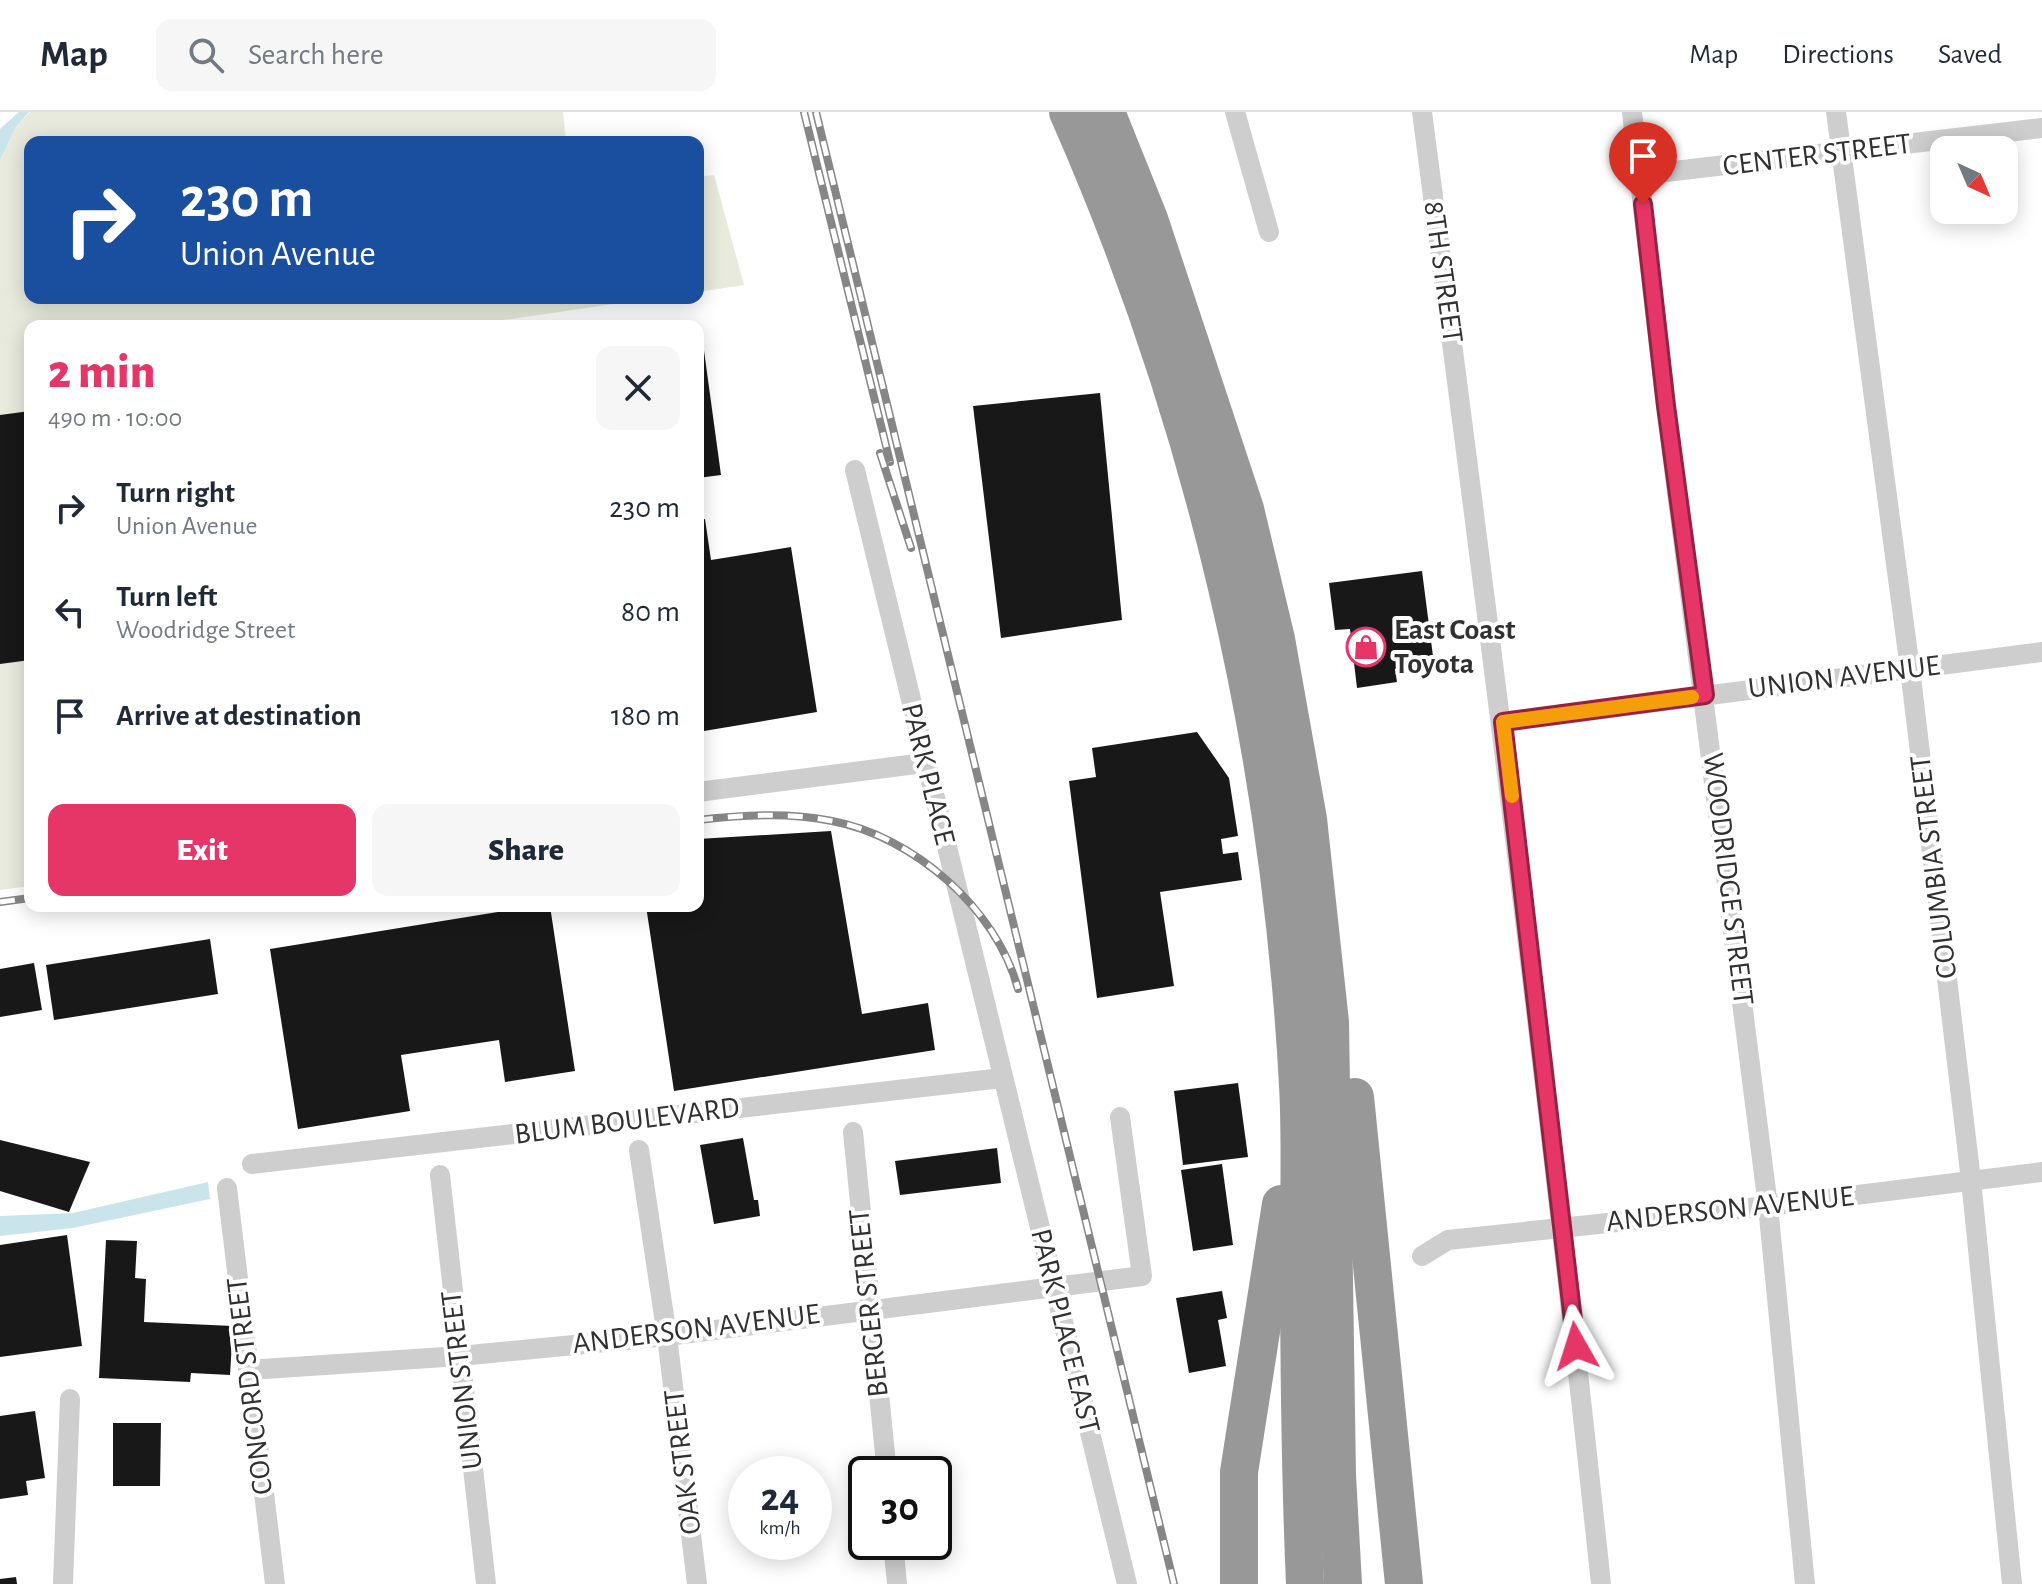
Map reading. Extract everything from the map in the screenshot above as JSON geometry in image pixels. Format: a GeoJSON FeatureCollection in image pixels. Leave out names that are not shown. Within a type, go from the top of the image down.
{"type":"FeatureCollection","features":[{"type":"Feature","properties":{"kind":"highway"},"geometry":{"type":"LineString","coordinates":[[1068,112],[1166,370],[1222,559],[1256,723],[1280,886],[1298,1090],[1299,1437],[1305,1584]]}},
{"type":"Feature","properties":{"kind":"highway"},"geometry":{"type":"LineString","coordinates":[[1106,112],[1149,219],[1245,509],[1276,639],[1344,1009],[1404,1584]]}},
{"type":"Feature","properties":{"kind":"highway"},"geometry":{"type":"LineString","coordinates":[[1308,819],[1330,1022],[1337,1460],[1343,1584]]}},
{"type":"Feature","properties":{"kind":"highway"},"geometry":{"type":"LineString","coordinates":[[1239,1584],[1236,1503],[1298,1090]]}},
{"type":"Feature","properties":{"kind":"street"},"geometry":{"type":"LineString","coordinates":[[1235,112],[1269,232]]}},
{"type":"Feature","properties":{"kind":"street","name":"8TH STREET"},"geometry":{"type":"LineString","coordinates":[[1422,112],[1503,722],[1563,1227],[1601,1584]]}},
{"type":"Feature","properties":{"kind":"street","name":"WOODRIDGE STREET"},"geometry":{"type":"LineString","coordinates":[[1632,112],[1666,406],[1768,1206],[1805,1584]]}},
{"type":"Feature","properties":{"kind":"street","name":"COLUMBIA STREET"},"geometry":{"type":"LineString","coordinates":[[1836,112],[1910,669],[1971,1180],[2012,1584]]}},
{"type":"Feature","properties":{"kind":"street","name":"CENTER STREET"},"geometry":{"type":"LineString","coordinates":[[1640,175],[2042,128]]}},
{"type":"Feature","properties":{"kind":"street","name":"PARK PLACE"},"geometry":{"type":"LineString","coordinates":[[855,470],[1002,1078]]}},
{"type":"Feature","properties":{"kind":"street","name":"UNION AVENUE"},"geometry":{"type":"LineString","coordinates":[[1503,722],[2042,652]]}},
{"type":"Feature","properties":{"kind":"street"},"geometry":{"type":"LineString","coordinates":[[704,791],[924,763]]}},
{"type":"Feature","properties":{"kind":"street","name":"BLUM BOULEVARD"},"geometry":{"type":"LineString","coordinates":[[252,1164],[1002,1078]]}},
{"type":"Feature","properties":{"kind":"street","name":"PARK PLACE EAST"},"geometry":{"type":"LineString","coordinates":[[1002,1078],[1127,1584]]}},
{"type":"Feature","properties":{"kind":"street","name":"ANDERSON AVENUE"},"geometry":{"type":"LineString","coordinates":[[248,1370],[460,1356],[667,1336],[1142,1276],[1120,1117]]}},
{"type":"Feature","properties":{"kind":"street","name":"BERGER STREET"},"geometry":{"type":"LineString","coordinates":[[853,1132],[885,1456]]}},
{"type":"Feature","properties":{"kind":"street","name":"OAK STREET"},"geometry":{"type":"LineString","coordinates":[[639,1150],[667,1336],[697,1584]]}},
{"type":"Feature","properties":{"kind":"street","name":"ANDERSON AVENUE"},"geometry":{"type":"LineString","coordinates":[[1422,1256],[1448,1240],[1768,1206],[2042,1172]]}},
{"type":"Feature","properties":{"kind":"street","name":"UNION STREET"},"geometry":{"type":"LineString","coordinates":[[440,1175],[486,1584]]}},
{"type":"Feature","properties":{"kind":"street","name":"CONCORD STREET"},"geometry":{"type":"LineString","coordinates":[[227,1188],[275,1584]]}},
{"type":"Feature","properties":{"kind":"street"},"geometry":{"type":"LineString","coordinates":[[63,1584],[70,1399]]}},
{"type":"Feature","properties":{"kind":"street"},"geometry":{"type":"LineString","coordinates":[[895,1560],[897,1584]]}},
{"type":"Feature","properties":{"kind":"shaded area"},"geometry":{"type":"Polygon","coordinates":[[[30,112],[563,112],[565,136],[24,136],[24,304],[613,304],[504,320],[24,320],[24,887],[0,890],[0,160],[16,127],[30,112]]]}},
{"type":"Feature","properties":{"kind":"shaded area"},"geometry":{"type":"Polygon","coordinates":[[[714,175],[744,285],[704,291],[704,176],[714,175]]]}},
{"type":"Feature","properties":{"kind":"water"},"geometry":{"type":"Polygon","coordinates":[[[19,112],[29,112],[16,127],[0,160],[0,129],[19,112]]]}},
{"type":"Feature","properties":{"kind":"water"},"geometry":{"type":"Polygon","coordinates":[[[208,1182],[210,1199],[73,1228],[0,1236],[0,1216],[73,1213],[208,1182]]]}},
{"type":"Feature","properties":{"kind":"building"},"geometry":{"type":"Polygon","coordinates":[[[704,351],[721,475],[704,477],[704,351]]]}},
{"type":"Feature","properties":{"kind":"building"},"geometry":{"type":"Polygon","coordinates":[[[1100,393],[1122,620],[1001,638],[973,406],[1100,393]]]}},
{"type":"Feature","properties":{"kind":"building"},"geometry":{"type":"Polygon","coordinates":[[[24,412],[24,661],[0,664],[0,415],[24,412]]]}},
{"type":"Feature","properties":{"kind":"building"},"geometry":{"type":"Polygon","coordinates":[[[704,519],[711,560],[791,547],[817,712],[704,731],[704,519]]]}},
{"type":"Feature","properties":{"kind":"building"},"geometry":{"type":"Polygon","coordinates":[[[1422,571],[1434,664],[1395,669],[1397,682],[1357,688],[1350,629],[1335,630],[1329,583],[1422,571]]]}},
{"type":"Feature","properties":{"kind":"building"},"geometry":{"type":"Polygon","coordinates":[[[1197,732],[1229,778],[1238,836],[1221,839],[1223,854],[1238,852],[1242,880],[1160,892],[1174,986],[1097,998],[1069,781],[1096,777],[1092,748],[1197,732]]]}},
{"type":"Feature","properties":{"kind":"building"},"geometry":{"type":"Polygon","coordinates":[[[831,831],[862,1014],[928,1003],[935,1050],[674,1091],[647,912],[704,912],[704,839],[831,831]]]}},
{"type":"Feature","properties":{"kind":"building"},"geometry":{"type":"Polygon","coordinates":[[[498,912],[551,912],[575,1071],[505,1082],[499,1040],[401,1055],[410,1111],[298,1129],[270,949],[498,912]]]}},
{"type":"Feature","properties":{"kind":"building"},"geometry":{"type":"Polygon","coordinates":[[[210,939],[218,994],[54,1020],[46,965],[210,939]]]}},
{"type":"Feature","properties":{"kind":"building"},"geometry":{"type":"Polygon","coordinates":[[[34,963],[42,1010],[0,1017],[0,969],[34,963]]]}},
{"type":"Feature","properties":{"kind":"building"},"geometry":{"type":"Polygon","coordinates":[[[1238,1083],[1248,1157],[1183,1165],[1174,1091],[1238,1083]]]}},
{"type":"Feature","properties":{"kind":"building"},"geometry":{"type":"Polygon","coordinates":[[[743,1138],[754,1200],[758,1200],[760,1216],[714,1224],[700,1145],[743,1138]]]}},
{"type":"Feature","properties":{"kind":"building"},"geometry":{"type":"Polygon","coordinates":[[[0,1140],[90,1162],[69,1212],[0,1191],[0,1140]]]}},
{"type":"Feature","properties":{"kind":"building"},"geometry":{"type":"Polygon","coordinates":[[[997,1148],[1001,1183],[900,1195],[895,1161],[997,1148]]]}},
{"type":"Feature","properties":{"kind":"building"},"geometry":{"type":"Polygon","coordinates":[[[1222,1164],[1233,1245],[1193,1251],[1181,1170],[1222,1164]]]}},
{"type":"Feature","properties":{"kind":"building"},"geometry":{"type":"Polygon","coordinates":[[[67,1235],[82,1346],[0,1357],[0,1245],[67,1235]]]}},
{"type":"Feature","properties":{"kind":"building"},"geometry":{"type":"Polygon","coordinates":[[[106,1240],[137,1241],[135,1278],[146,1279],[144,1322],[233,1326],[230,1375],[191,1373],[190,1382],[99,1378],[106,1240]]]}},
{"type":"Feature","properties":{"kind":"building"},"geometry":{"type":"Polygon","coordinates":[[[1222,1291],[1227,1318],[1218,1320],[1226,1366],[1189,1373],[1176,1298],[1222,1291]]]}},
{"type":"Feature","properties":{"kind":"building"},"geometry":{"type":"Polygon","coordinates":[[[35,1411],[45,1478],[26,1481],[28,1495],[0,1499],[0,1416],[35,1411]]]}},
{"type":"Feature","properties":{"kind":"building"},"geometry":{"type":"Polygon","coordinates":[[[113,1423],[161,1423],[160,1486],[113,1486],[113,1423]]]}},
{"type":"Feature","properties":{"kind":"building"},"geometry":{"type":"Polygon","coordinates":[[[16,1577],[17,1584],[0,1584],[0,1579],[16,1577]]]}},
{"type":"Feature","properties":{"kind":"railway"},"geometry":{"type":"LineString","coordinates":[[804,112],[890,462]]}},
{"type":"Feature","properties":{"kind":"railway"},"geometry":{"type":"LineString","coordinates":[[816,112],[1174,1584]]}},
{"type":"Feature","properties":{"kind":"railway"},"geometry":{"type":"LineString","coordinates":[[880,453],[911,548]]}},
{"type":"Feature","properties":{"kind":"railway"},"geometry":{"type":"LineString","coordinates":[[704,819],[799,816],[862,829],[892,842],[948,881],[971,905],[1007,959],[1018,989]]}},
{"type":"Feature","properties":{"kind":"railway"},"geometry":{"type":"LineString","coordinates":[[0,902],[24,899]]}},
{"type":"Feature","properties":{"kind":"slow traffic"},"geometry":{"type":"LineString","coordinates":[[1512,796],[1503,722],[1692,697]]}},
{"type":"Feature","properties":{"kind":"place","name":"East Coast Toyota"},"geometry":{"type":"Point","coordinates":[1366,647]}},
{"type":"Feature","properties":{"kind":"route"},"geometry":{"type":"LineString","coordinates":[[1576,1346],[1503,722],[1705,695],[1666,406],[1643,204]]}}]}
